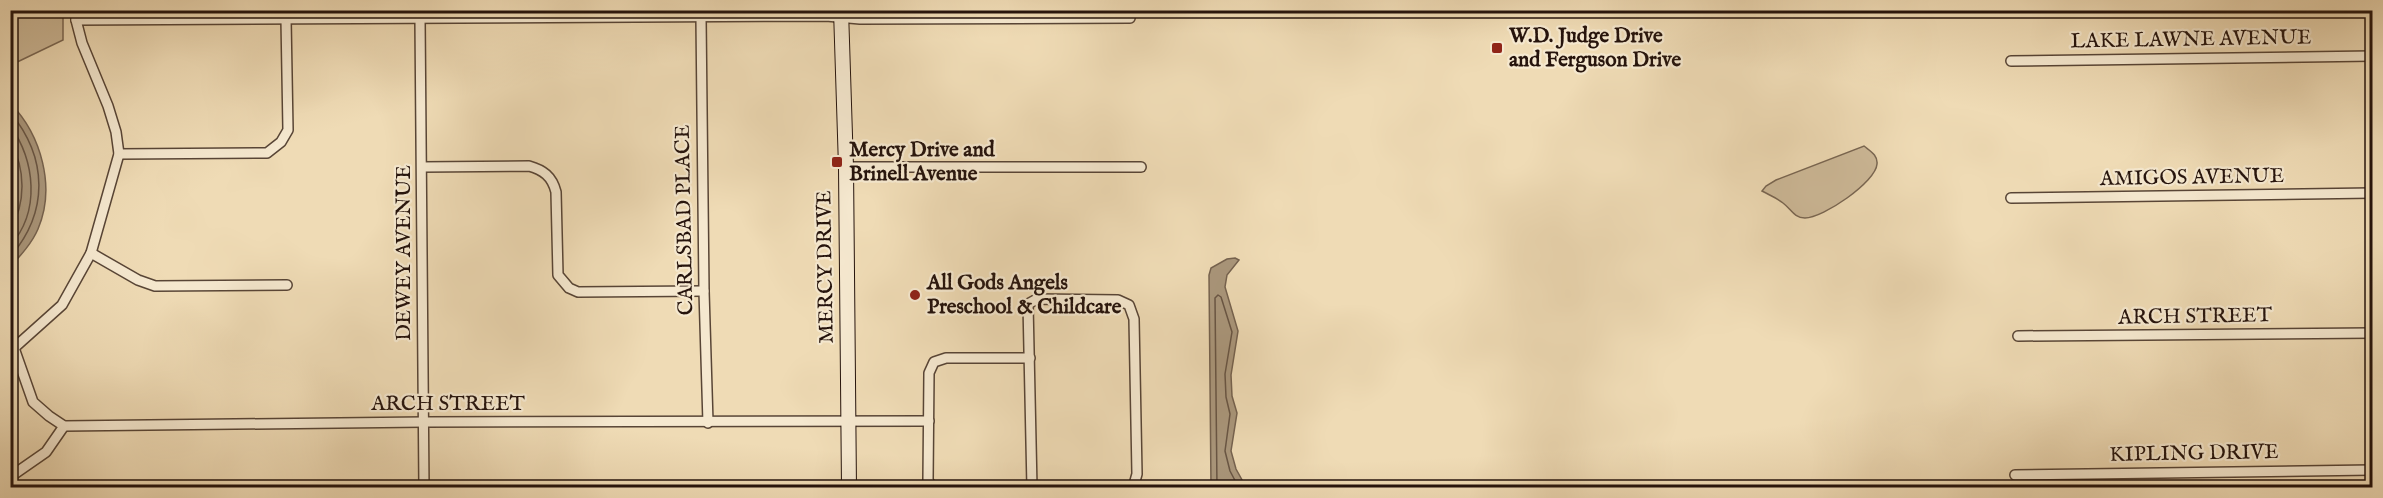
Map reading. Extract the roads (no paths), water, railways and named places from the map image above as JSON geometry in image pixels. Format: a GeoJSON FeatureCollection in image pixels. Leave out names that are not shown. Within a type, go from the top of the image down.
{"type":"FeatureCollection","features":[{"type":"Feature","properties":{"kind":"street"},"geometry":{"type":"LineString","coordinates":[[10,477],[46,452],[64,426],[48,416],[33,402],[12,348],[62,305],[91,253],[118,154],[116,132],[108,106],[82,43],[76,15],[286,19],[701,18],[841,14],[860,19],[1130,18]]}},
{"type":"Feature","properties":{"kind":"street","name":"MERCY DRIVE"},"geometry":{"type":"LineString","coordinates":[[841,14],[846,167],[849,488]]}},
{"type":"Feature","properties":{"kind":"street","name":"CARLSBAD PLACE"},"geometry":{"type":"LineString","coordinates":[[701,18],[708,423]]}},
{"type":"Feature","properties":{"kind":"street"},"geometry":{"type":"LineString","coordinates":[[118,154],[267,153],[281,142],[288,130],[286,19]]}},
{"type":"Feature","properties":{"kind":"street","name":"DEWEY AVENUE"},"geometry":{"type":"LineString","coordinates":[[420,19],[424,488]]}},
{"type":"Feature","properties":{"kind":"street","name":"LAKE LAWNE AVENUE"},"geometry":{"type":"LineString","coordinates":[[2011,61],[2373,56]]}},
{"type":"Feature","properties":{"kind":"street"},"geometry":{"type":"LineString","coordinates":[[422,167],[529,166],[541,170],[554,183],[558,275],[569,288],[586,293],[704,291]]}},
{"type":"Feature","properties":{"kind":"street"},"geometry":{"type":"LineString","coordinates":[[846,167],[1141,166]]}},
{"type":"Feature","properties":{"kind":"street","name":"AMIGOS AVENUE"},"geometry":{"type":"LineString","coordinates":[[2012,198],[2373,193]]}},
{"type":"Feature","properties":{"kind":"street"},"geometry":{"type":"LineString","coordinates":[[91,253],[138,280],[155,286],[287,285]]}},
{"type":"Feature","properties":{"kind":"street"},"geometry":{"type":"LineString","coordinates":[[1032,488],[1028,304],[1037,299],[1118,300],[1129,305],[1134,319],[1137,474],[1132,488]]}},
{"type":"Feature","properties":{"kind":"street","name":"ARCH STREET"},"geometry":{"type":"LineString","coordinates":[[2018,336],[2373,333]]}},
{"type":"Feature","properties":{"kind":"street"},"geometry":{"type":"LineString","coordinates":[[932,488],[928,480],[929,373],[934,362],[946,358],[1030,358]]}},
{"type":"Feature","properties":{"kind":"street","name":"ARCH STREET"},"geometry":{"type":"LineString","coordinates":[[64,426],[424,422],[929,421]]}},
{"type":"Feature","properties":{"kind":"street","name":"KIPLING DRIVE"},"geometry":{"type":"LineString","coordinates":[[2015,475],[2373,470]]}},
{"type":"Feature","properties":{"kind":"water"},"geometry":{"type":"Polygon","coordinates":[[[11,104],[22,117],[37,146],[42,162],[46,196],[36,234],[11,266],[11,104]]]}},
{"type":"Feature","properties":{"kind":"water"},"geometry":{"type":"Polygon","coordinates":[[[1227,259],[1239,260],[1227,275],[1225,287],[1238,331],[1231,375],[1232,396],[1237,413],[1231,451],[1236,469],[1246,487],[1211,487],[1209,275],[1211,268],[1227,259]]]}},
{"type":"Feature","properties":{"kind":"place","name":"W.D. Judge Drive and Ferguson Drive"},"geometry":{"type":"Point","coordinates":[1497,48]}},
{"type":"Feature","properties":{"kind":"place","name":"Mercy Drive and Brinell Avenue"},"geometry":{"type":"Point","coordinates":[837,162]}},
{"type":"Feature","properties":{"kind":"place","name":"All Gods Angels Preschool & Childcare"},"geometry":{"type":"Point","coordinates":[915,295]}}]}
